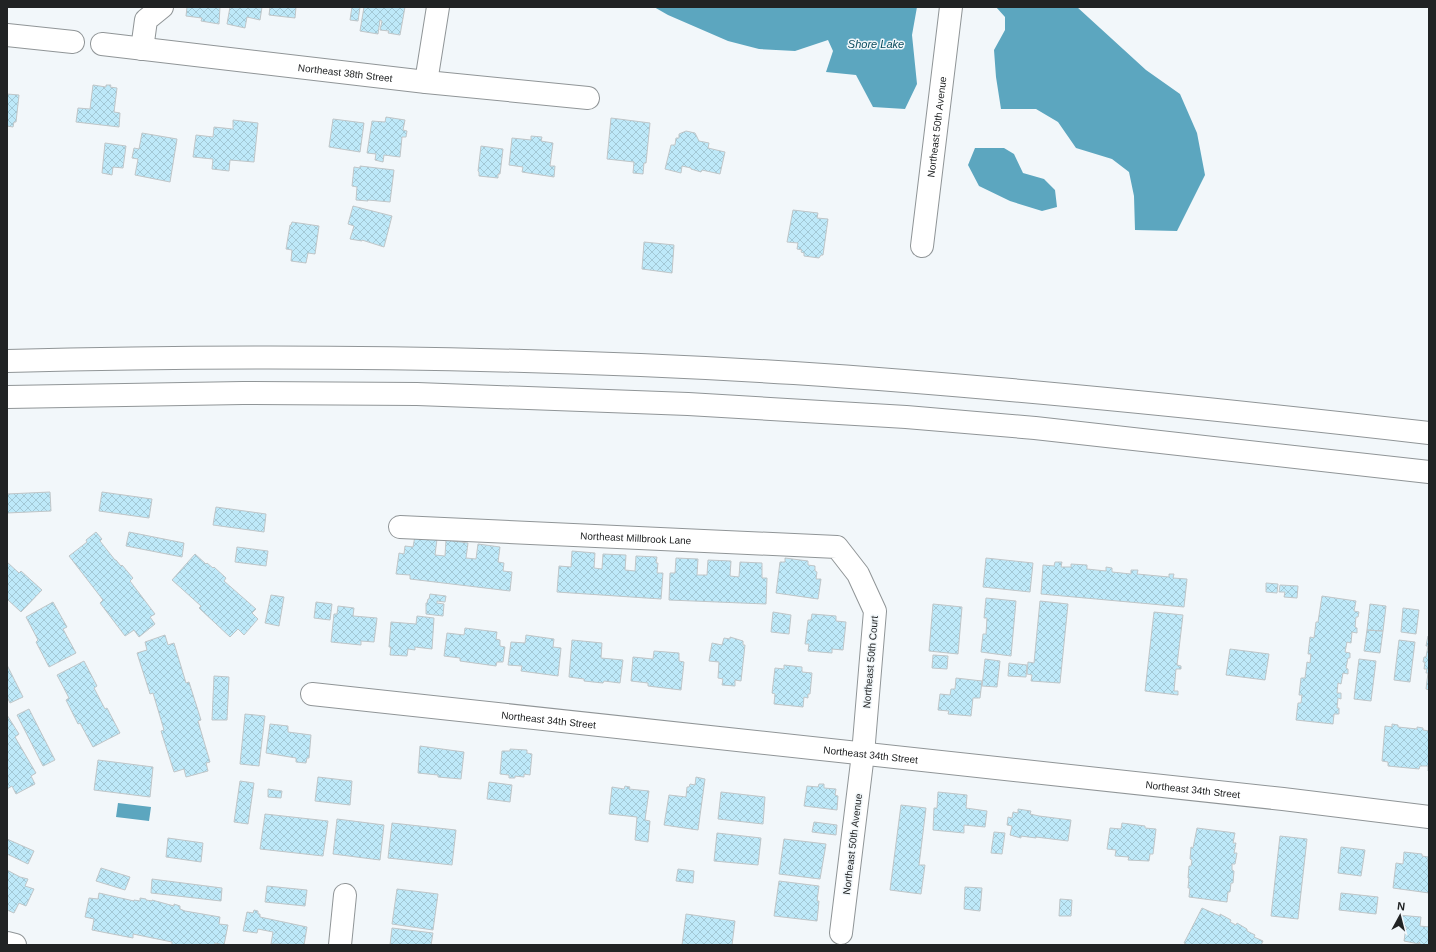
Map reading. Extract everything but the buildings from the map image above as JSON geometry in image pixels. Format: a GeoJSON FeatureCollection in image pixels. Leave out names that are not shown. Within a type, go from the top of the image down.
{"type":"FeatureCollection","features":[{"type":"Feature","properties":{"kind":"main road"},"geometry":{"type":"LineString","coordinates":[[142,49],[146,20],[162,7]]}},
{"type":"Feature","properties":{"kind":"main road"},"geometry":{"type":"LineString","coordinates":[[426,82],[438,7]]}},
{"type":"Feature","properties":{"kind":"main road","name":"Northeast 50th Avenue"},"geometry":{"type":"LineString","coordinates":[[922,246],[951,7]]}},
{"type":"Feature","properties":{"kind":"main road"},"geometry":{"type":"LineString","coordinates":[[7,35],[74,42]]}},
{"type":"Feature","properties":{"kind":"main road","name":"Northeast 38th Street"},"geometry":{"type":"LineString","coordinates":[[102,44],[426,82],[588,98]]}},
{"type":"Feature","properties":{"kind":"main road"},"geometry":{"type":"LineString","coordinates":[[7,361],[213,357],[371,357],[685,367],[862,378],[1051,393],[1429,433]]}},
{"type":"Feature","properties":{"kind":"main road"},"geometry":{"type":"LineString","coordinates":[[7,397],[243,393],[402,394],[688,404],[906,417],[1028,427],[1429,472]]}},
{"type":"Feature","properties":{"kind":"main road"},"geometry":{"type":"LineString","coordinates":[[1273,455],[1429,482]]}},
{"type":"Feature","properties":{"kind":"main road","name":"Northeast Millbrook Lane"},"geometry":{"type":"LineString","coordinates":[[400,527],[837,547],[858,574]]}},
{"type":"Feature","properties":{"kind":"main road","name":"Northeast 50th Court"},"geometry":{"type":"LineString","coordinates":[[858,574],[875,611],[863,754]]}},
{"type":"Feature","properties":{"kind":"main road","name":"Northeast 34th Street"},"geometry":{"type":"LineString","coordinates":[[312,694],[1283,799],[1429,817]]}},
{"type":"Feature","properties":{"kind":"main road","name":"Northeast 50th Avenue"},"geometry":{"type":"LineString","coordinates":[[841,933],[863,754]]}},
{"type":"Feature","properties":{"kind":"main road"},"geometry":{"type":"LineString","coordinates":[[340,945],[345,895]]}},
{"type":"Feature","properties":{"kind":"main road"},"geometry":{"type":"LineString","coordinates":[[7,943],[15,945]]}},
{"type":"Feature","properties":{"kind":"water","name":"Shore Lake"},"geometry":{"type":"Polygon","coordinates":[[[654,7],[917,7],[912,35],[917,84],[905,109],[873,107],[856,75],[826,72],[833,51],[828,40],[795,51],[759,49],[728,41],[668,15],[654,7]]]}},
{"type":"Feature","properties":{"kind":"water"},"geometry":{"type":"Polygon","coordinates":[[[996,7],[1077,7],[1146,70],[1180,94],[1197,133],[1205,175],[1177,231],[1135,230],[1134,196],[1129,172],[1112,159],[1076,148],[1058,122],[1036,109],[1001,109],[994,50],[1005,30],[1005,17],[996,7]]]}},
{"type":"Feature","properties":{"kind":"water"},"geometry":{"type":"Polygon","coordinates":[[[975,148],[1004,148],[1014,154],[1023,173],[1044,179],[1055,190],[1057,207],[1042,211],[1010,201],[979,186],[968,165],[975,148]]]}},
{"type":"Feature","properties":{"kind":"water"},"geometry":{"type":"Polygon","coordinates":[[[118,803],[151,807],[149,821],[116,817],[118,803]]]}}]}
